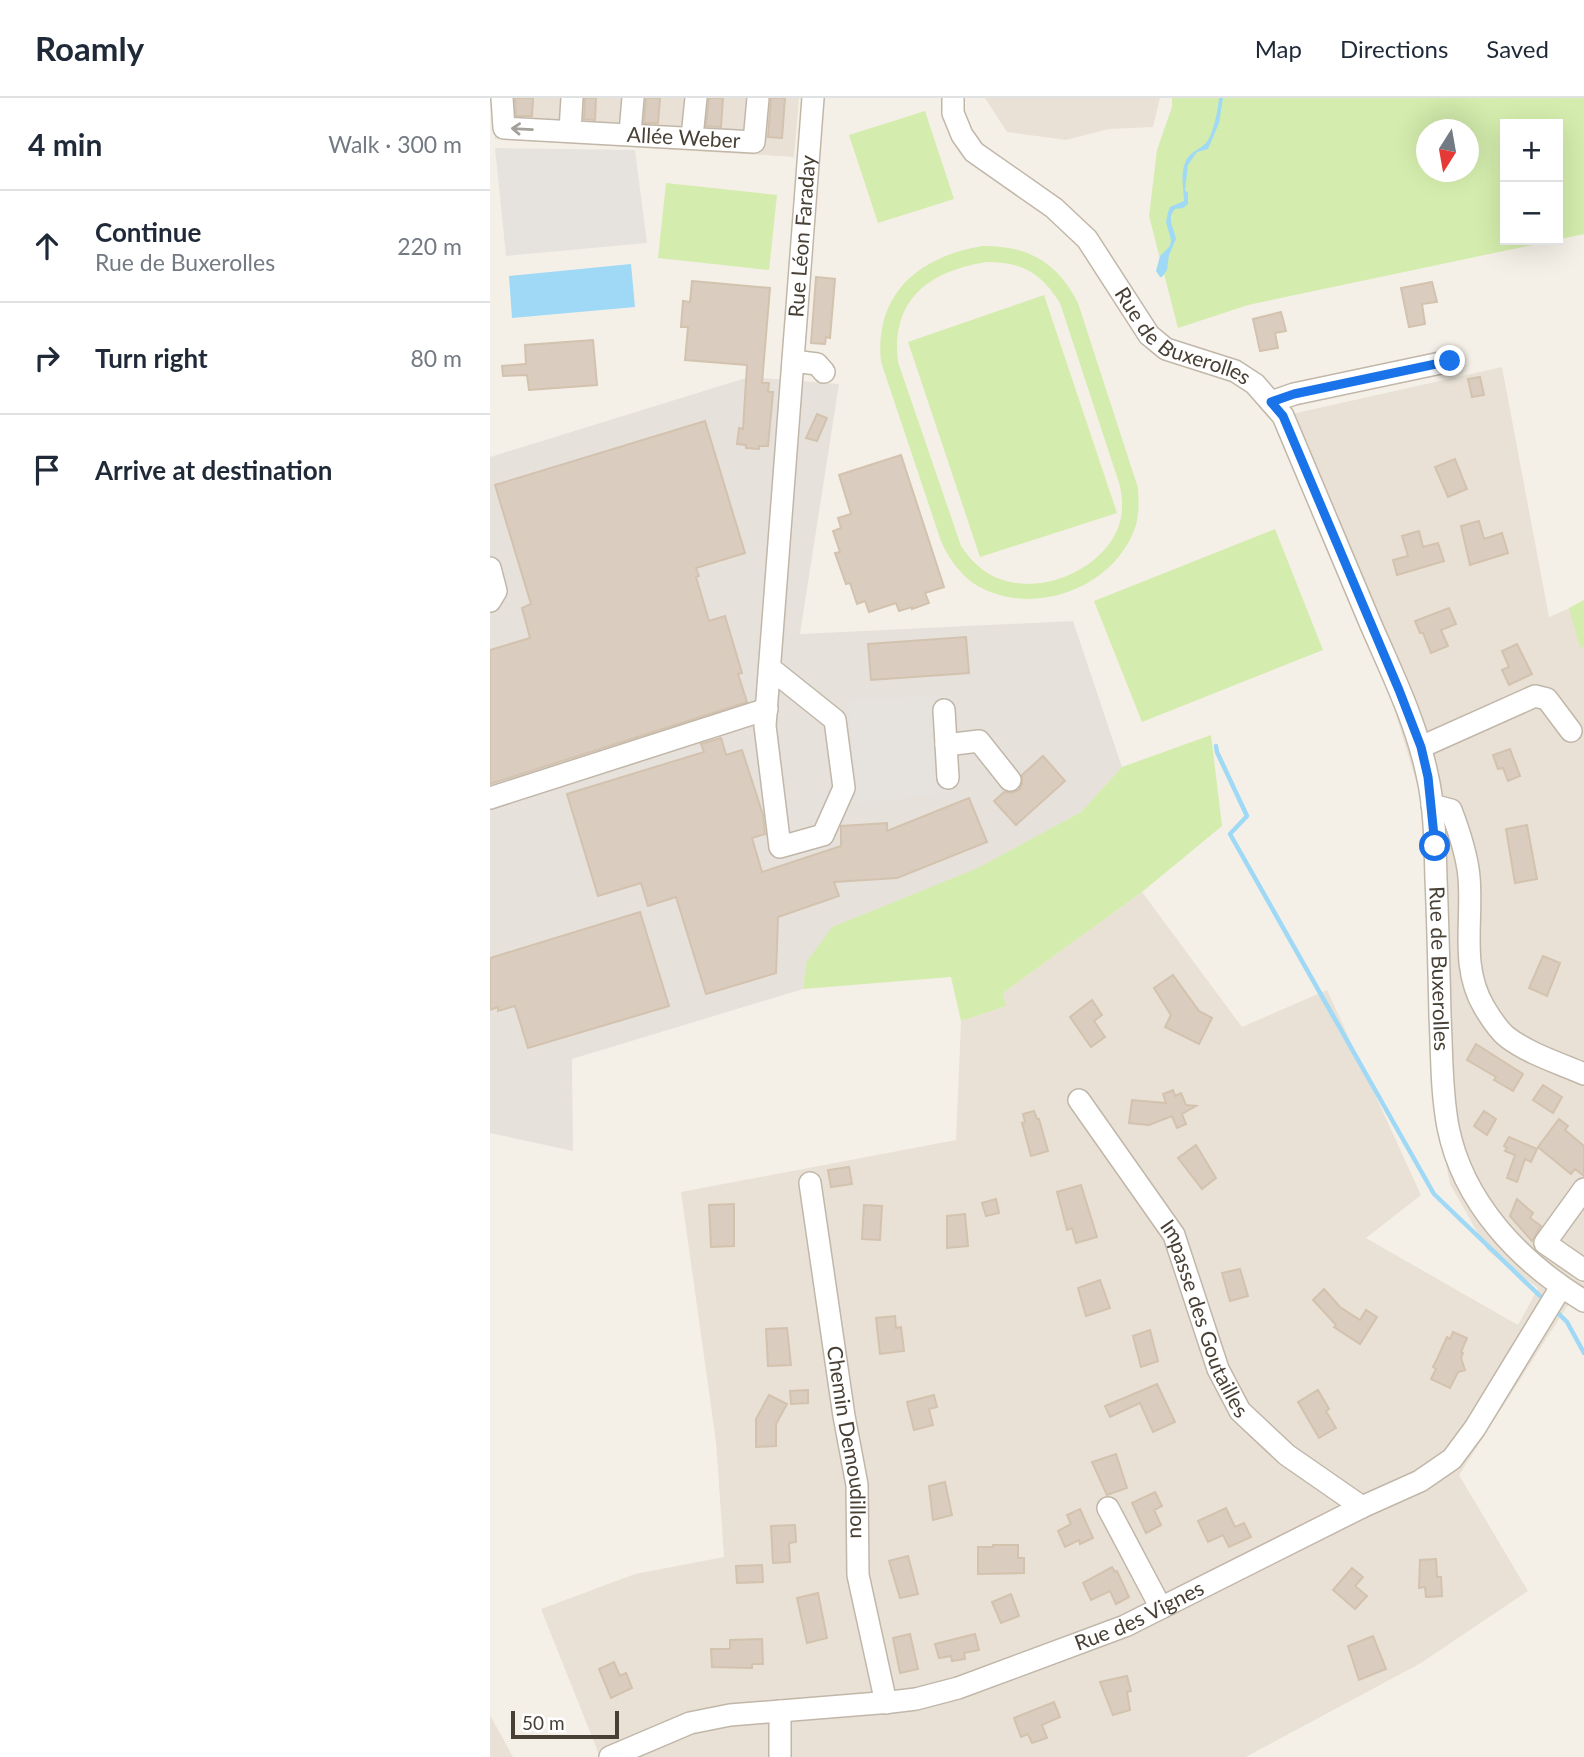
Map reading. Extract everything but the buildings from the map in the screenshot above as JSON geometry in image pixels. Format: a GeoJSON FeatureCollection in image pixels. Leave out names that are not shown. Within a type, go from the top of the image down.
{"type":"FeatureCollection","features":[{"type":"Feature","properties":{"kind":"street","name":"Allée Weber"},"geometry":{"type":"LineString","coordinates":[[502,98],[504,128],[754,142],[758,98]]}},
{"type":"Feature","properties":{"kind":"street"},"geometry":{"type":"LineString","coordinates":[[570,131],[572,98]]}},
{"type":"Feature","properties":{"kind":"street"},"geometry":{"type":"LineString","coordinates":[[630,134],[633,98]]}},
{"type":"Feature","properties":{"kind":"street"},"geometry":{"type":"LineString","coordinates":[[692,137],[696,98]]}},
{"type":"Feature","properties":{"kind":"street","name":"Rue Léon Faraday"},"geometry":{"type":"LineString","coordinates":[[770,668],[835,720],[844,788],[823,835],[780,847],[765,726],[813,98]]}},
{"type":"Feature","properties":{"kind":"street","name":"Rue de Buxerolles"},"geometry":{"type":"LineString","coordinates":[[953,98],[953,113],[962,135],[974,152],[1054,208],[1087,239],[1149,335],[1166,349],[1235,371],[1255,384],[1283,416],[1399,690],[1441,808],[1435,846],[1443,1087],[1448,1128],[1461,1165],[1481,1206],[1500,1232],[1530,1262],[1561,1287],[1584,1301]]}},
{"type":"Feature","properties":{"kind":"street"},"geometry":{"type":"LineString","coordinates":[[1271,402],[1294,394],[1450,361]]}},
{"type":"Feature","properties":{"kind":"street"},"geometry":{"type":"LineString","coordinates":[[792,368],[817,364],[824,372]]}},
{"type":"Feature","properties":{"kind":"street"},"geometry":{"type":"LineString","coordinates":[[490,568],[496,591],[490,601]]}},
{"type":"Feature","properties":{"kind":"street"},"geometry":{"type":"LineString","coordinates":[[1421,747],[1535,696],[1548,699],[1571,731]]}},
{"type":"Feature","properties":{"kind":"street"},"geometry":{"type":"LineString","coordinates":[[490,798],[766,709]]}},
{"type":"Feature","properties":{"kind":"street"},"geometry":{"type":"LineString","coordinates":[[944,710],[948,778]]}},
{"type":"Feature","properties":{"kind":"street"},"geometry":{"type":"LineString","coordinates":[[946,745],[979,741],[1010,780]]}},
{"type":"Feature","properties":{"kind":"street"},"geometry":{"type":"LineString","coordinates":[[1441,808],[1461,836],[1469,877],[1469,965],[1475,991],[1489,1016],[1506,1036],[1535,1053],[1584,1074]]}},
{"type":"Feature","properties":{"kind":"street","name":"Impasse des Goutailles"},"geometry":{"type":"LineString","coordinates":[[1079,1100],[1174,1235],[1218,1368],[1240,1411],[1287,1455],[1362,1507]]}},
{"type":"Feature","properties":{"kind":"street","name":"Chemin Demoudillou"},"geometry":{"type":"LineString","coordinates":[[810,1183],[844,1416],[857,1485],[858,1575],[886,1703]]}},
{"type":"Feature","properties":{"kind":"street"},"geometry":{"type":"LineString","coordinates":[[1584,1189],[1545,1243],[1584,1270]]}},
{"type":"Feature","properties":{"kind":"street","name":"Rue des Vignes"},"geometry":{"type":"LineString","coordinates":[[610,1757],[690,1723],[730,1715],[886,1703],[916,1699],[958,1688],[1125,1626],[1362,1507],[1420,1481],[1452,1460],[1475,1428],[1561,1287]]}},
{"type":"Feature","properties":{"kind":"street"},"geometry":{"type":"LineString","coordinates":[[1108,1508],[1161,1608]]}},
{"type":"Feature","properties":{"kind":"street"},"geometry":{"type":"LineString","coordinates":[[780,1711],[780,1757]]}},
{"type":"Feature","properties":{"kind":"shaded area"},"geometry":{"type":"Polygon","coordinates":[[[491,98],[799,98],[794,157],[495,139],[491,98]]]}},
{"type":"Feature","properties":{"kind":"shaded area"},"geometry":{"type":"Polygon","coordinates":[[[985,98],[1160,98],[1153,127],[1109,129],[1066,140],[1007,132],[985,98]]]}},
{"type":"Feature","properties":{"kind":"shaded area"},"geometry":{"type":"Polygon","coordinates":[[[495,148],[635,150],[647,243],[506,256],[495,148]]]}},
{"type":"Feature","properties":{"kind":"shaded area"},"geometry":{"type":"Polygon","coordinates":[[[1502,367],[1549,617],[1584,602],[1584,1313],[1568,1305],[1459,1475],[1528,1591],[1421,1663],[1246,1757],[600,1757],[541,1609],[635,1574],[724,1557],[716,1442],[681,1192],[956,1140],[961,1021],[1006,1006],[1003,993],[1142,892],[1242,1027],[1327,990],[1421,1195],[1366,1238],[1518,1325],[1538,1288],[1488,1251],[1450,1184],[1434,1100],[1426,814],[1390,695],[1292,414],[1502,367]]]}},
{"type":"Feature","properties":{"kind":"shaded area"},"geometry":{"type":"Polygon","coordinates":[[[749,377],[839,384],[800,634],[1073,621],[1122,767],[1081,812],[806,963],[803,989],[572,1059],[573,1151],[490,1133],[490,457],[749,377]]]}},
{"type":"Feature","properties":{"kind":"shaded area"},"geometry":{"type":"Polygon","coordinates":[[[947,696],[954,792],[856,803],[849,700],[947,696]]]}},
{"type":"Feature","properties":{"kind":"shaded area"},"geometry":{"type":"Polygon","coordinates":[[[490,1715],[513,1757],[490,1757],[490,1715]]]}},
{"type":"Feature","properties":{"kind":"green space"},"geometry":{"type":"Polygon","coordinates":[[[1172,98],[1584,98],[1584,234],[1563,238],[1563,119],[1500,119],[1500,245],[1532,245],[1248,305],[1178,328],[1149,216],[1157,150],[1172,107],[1172,98]]]}},
{"type":"Feature","properties":{"kind":"green space"},"geometry":{"type":"Polygon","coordinates":[[[925,111],[954,199],[878,223],[849,135],[925,111]]]}},
{"type":"Feature","properties":{"kind":"green space"},"geometry":{"type":"Polygon","coordinates":[[[666,183],[777,195],[769,270],[658,258],[666,183]]]}},
{"type":"Feature","properties":{"kind":"green space"},"geometry":{"type":"Polygon","coordinates":[[[983,246],[1014,249],[1040,259],[1061,277],[1078,303],[1138,488],[1136,525],[1126,547],[1110,566],[1090,581],[1068,592],[1044,598],[1019,599],[995,594],[973,583],[958,569],[941,541],[881,362],[881,338],[885,317],[893,298],[905,282],[921,269],[960,251],[983,246]],[[999,263],[966,266],[932,281],[918,292],[901,321],[897,340],[898,362],[961,546],[979,567],[996,578],[1020,584],[1039,583],[1075,572],[1105,550],[1115,535],[1121,518],[1120,486],[1060,303],[1046,284],[1030,271],[999,263]]]}},
{"type":"Feature","properties":{"kind":"green space"},"geometry":{"type":"Polygon","coordinates":[[[1044,295],[1117,513],[980,557],[908,342],[1044,295]]]}},
{"type":"Feature","properties":{"kind":"green space"},"geometry":{"type":"Polygon","coordinates":[[[1275,529],[1323,650],[1142,722],[1094,601],[1275,529]]]}},
{"type":"Feature","properties":{"kind":"green space"},"geometry":{"type":"Polygon","coordinates":[[[1584,600],[1584,646],[1580,648],[1569,608],[1584,600]]]}},
{"type":"Feature","properties":{"kind":"green space"},"geometry":{"type":"Polygon","coordinates":[[[1211,735],[1222,826],[1142,892],[1003,993],[1006,1006],[961,1021],[951,977],[803,989],[806,963],[832,927],[978,868],[1081,812],[1122,767],[1211,735]]]}},
{"type":"Feature","properties":{"kind":"water"},"geometry":{"type":"Polygon","coordinates":[[[1219,98],[1223,98],[1219,123],[1208,149],[1197,152],[1188,165],[1185,190],[1188,193],[1188,204],[1175,209],[1171,216],[1176,239],[1169,255],[1167,270],[1160,277],[1156,271],[1160,256],[1170,246],[1171,240],[1166,222],[1168,212],[1170,207],[1184,201],[1182,177],[1185,163],[1210,136],[1219,98]]]}},
{"type":"Feature","properties":{"kind":"water"},"geometry":{"type":"Polygon","coordinates":[[[631,264],[635,307],[512,318],[509,276],[631,264]]]}},
{"type":"Feature","properties":{"kind":"waterway"},"geometry":{"type":"LineString","coordinates":[[1216,746],[1247,816],[1230,834],[1434,1194],[1540,1296]]}},
{"type":"Feature","properties":{"kind":"waterway"},"geometry":{"type":"LineString","coordinates":[[1558,1313],[1567,1322],[1584,1353]]}},
{"type":"Feature","properties":{"kind":"route"},"geometry":{"type":"LineString","coordinates":[[1435,846],[1432,805],[1421,747],[1283,416],[1271,402],[1294,394],[1450,361]]}}]}
